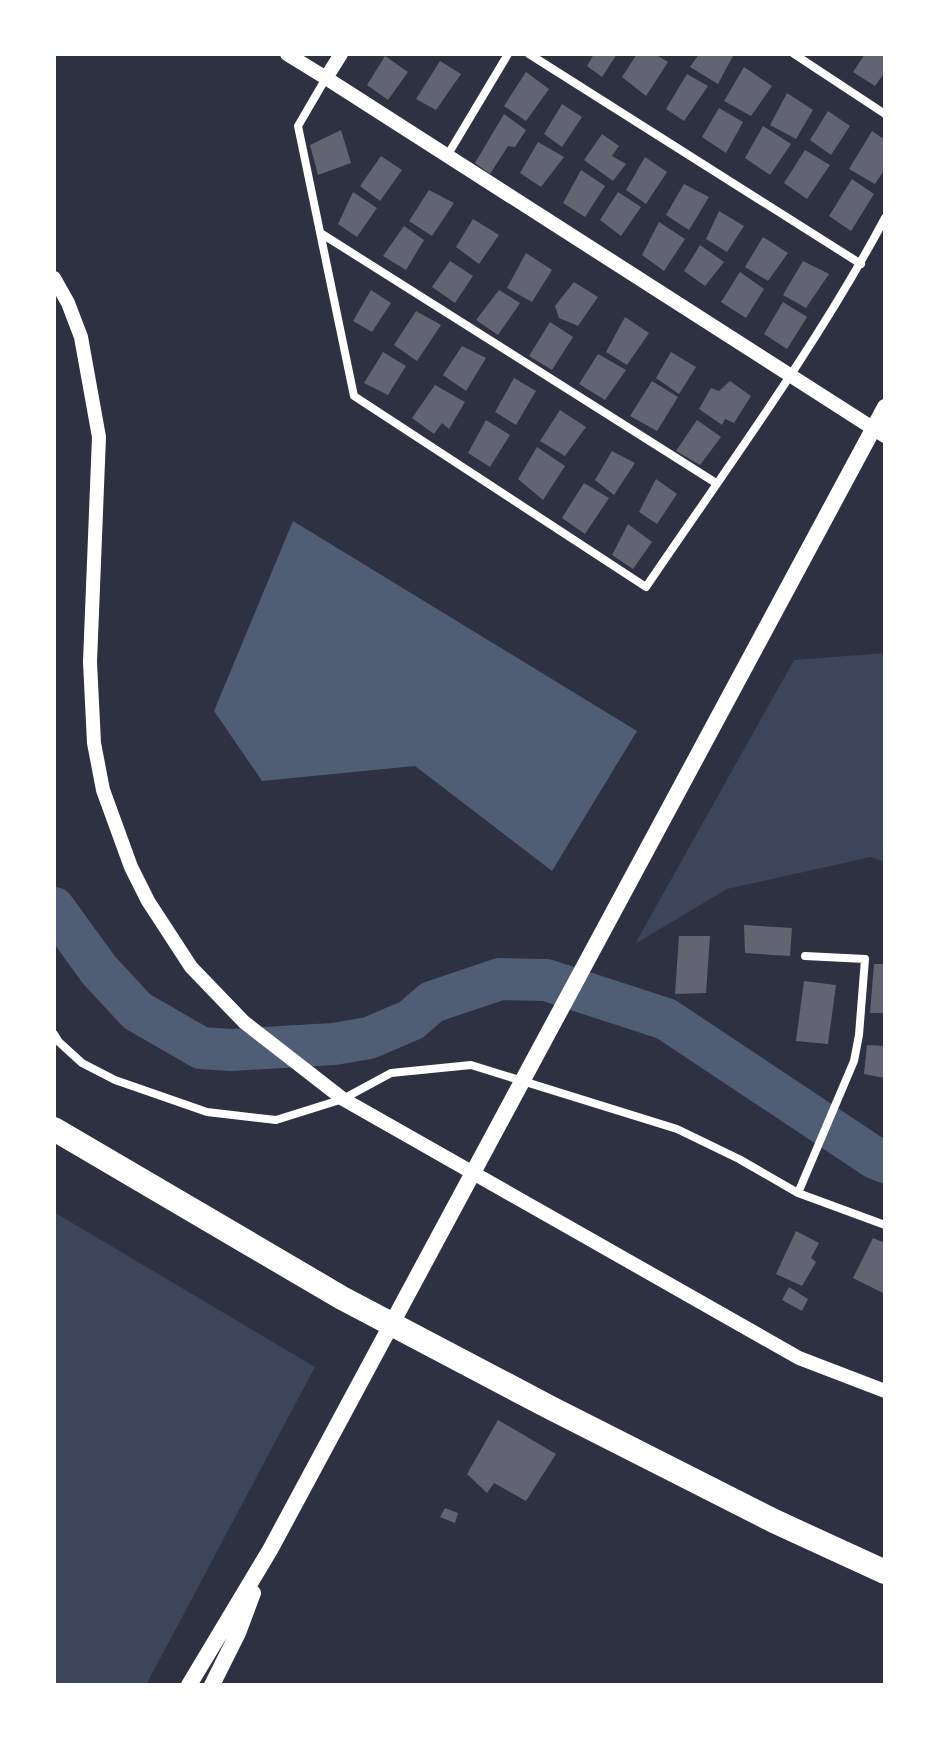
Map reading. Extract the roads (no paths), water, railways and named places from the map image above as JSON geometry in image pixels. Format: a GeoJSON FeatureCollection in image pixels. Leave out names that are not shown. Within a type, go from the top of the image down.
{"type":"FeatureCollection","features":[{"type":"Feature","properties":{"kind":"highway"},"geometry":{"type":"LineString","coordinates":[[54,1129],[342,1298],[774,1521],[885,1572]]}},
{"type":"Feature","properties":{"kind":"main road"},"geometry":{"type":"LineString","coordinates":[[189,1685],[270,1550],[885,407]]}},
{"type":"Feature","properties":{"kind":"main road"},"geometry":{"type":"LineString","coordinates":[[212,1685],[238,1633],[270,1550]]}},
{"type":"Feature","properties":{"kind":"street"},"geometry":{"type":"LineString","coordinates":[[287,54],[885,436]]}},
{"type":"Feature","properties":{"kind":"street"},"geometry":{"type":"LineString","coordinates":[[341,54],[298,126],[354,396],[646,587],[790,376],[861,264],[885,218]]}},
{"type":"Feature","properties":{"kind":"street"},"geometry":{"type":"LineString","coordinates":[[447,156],[508,54]]}},
{"type":"Feature","properties":{"kind":"street"},"geometry":{"type":"LineString","coordinates":[[529,54],[861,264]]}},
{"type":"Feature","properties":{"kind":"street"},"geometry":{"type":"LineString","coordinates":[[794,54],[885,114]]}},
{"type":"Feature","properties":{"kind":"street"},"geometry":{"type":"LineString","coordinates":[[322,234],[716,483]]}},
{"type":"Feature","properties":{"kind":"street"},"geometry":{"type":"LineString","coordinates":[[54,278],[81,337],[99,437],[90,662],[94,743],[103,790],[121,842],[148,901],[191,967],[244,1022],[343,1099],[799,1358],[885,1391]]}},
{"type":"Feature","properties":{"kind":"street"},"geometry":{"type":"LineString","coordinates":[[798,1193],[854,1061],[865,959],[805,956]]}},
{"type":"Feature","properties":{"kind":"street"},"geometry":{"type":"LineString","coordinates":[[54,1034],[82,1063],[115,1080],[207,1112],[276,1120],[343,1099],[391,1073],[471,1065],[677,1129],[739,1159],[798,1193],[885,1225]]}},
{"type":"Feature","properties":{"kind":"waterway"},"geometry":{"type":"LineString","coordinates":[[54,908],[99,970],[137,1011],[201,1048],[231,1050],[334,1044],[369,1038],[411,1020],[432,1002],[500,979],[546,980],[666,1019],[885,1162]]}}]}
